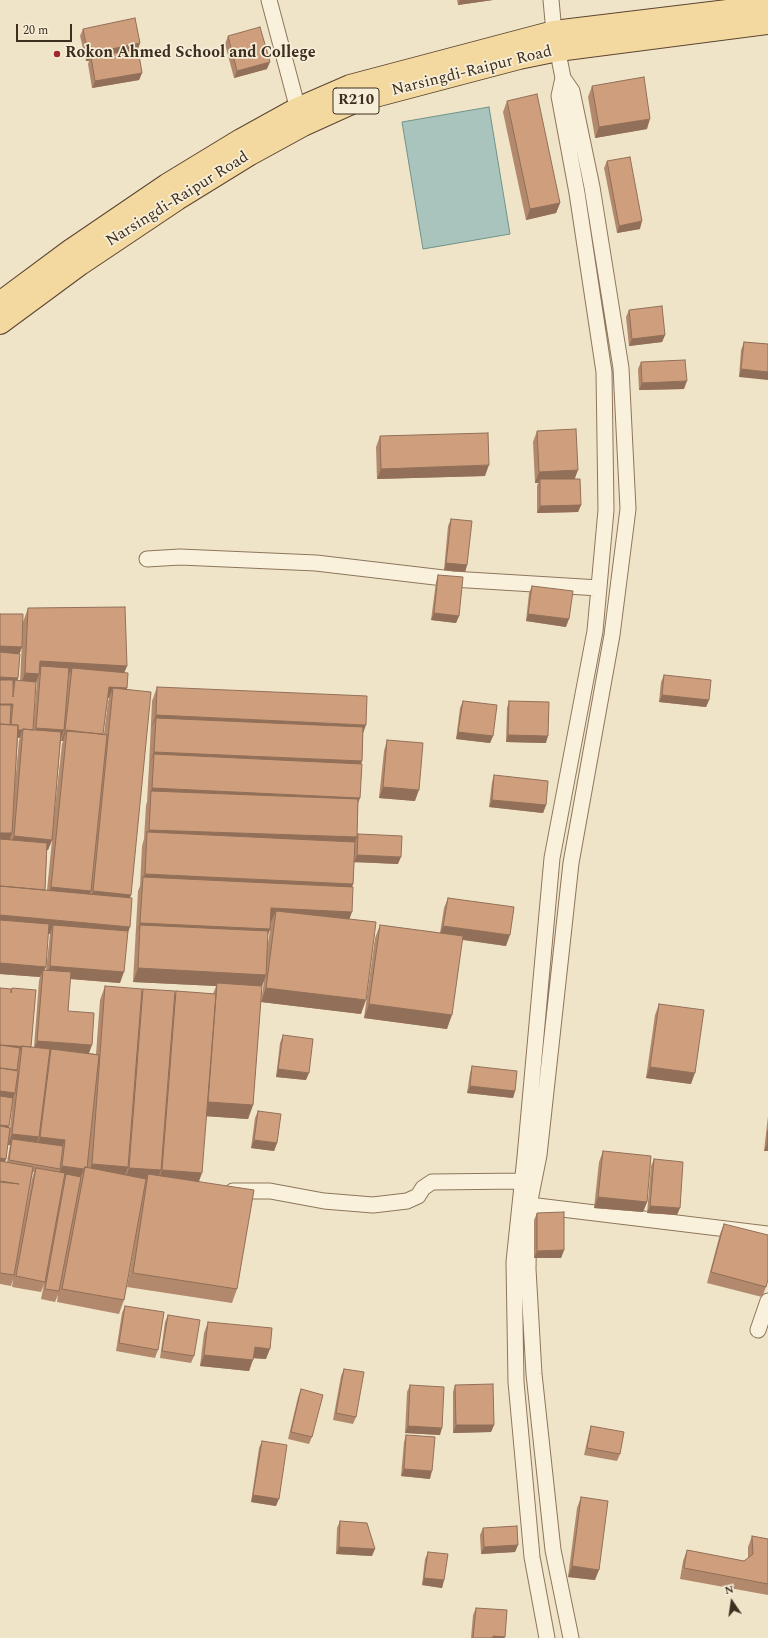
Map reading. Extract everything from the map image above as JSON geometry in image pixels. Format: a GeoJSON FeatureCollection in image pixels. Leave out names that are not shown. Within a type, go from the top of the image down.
{"type":"FeatureCollection","features":[{"type":"Feature","properties":{"kind":"main road","name":"Narsingdi-Raipur Road"},"geometry":{"type":"LineString","coordinates":[[0,323],[80,264],[177,199],[250,154],[300,117],[350,86],[556,41],[768,6]]}},
{"type":"Feature","properties":{"kind":"main road","name":"Narsingdi-Raipur Road"},"geometry":{"type":"LineString","coordinates":[[556,41],[768,23]]}},
{"type":"Feature","properties":{"kind":"main road","name":"Narsingdi-Raipur Road"},"geometry":{"type":"LineString","coordinates":[[0,303],[70,251],[167,185],[241,140],[300,117]]}},
{"type":"Feature","properties":{"kind":"street"},"geometry":{"type":"LineString","coordinates":[[268,0],[300,117]]}},
{"type":"Feature","properties":{"kind":"street"},"geometry":{"type":"LineString","coordinates":[[551,0],[556,41],[563,78],[559,96],[577,193],[604,372],[606,510],[595,631],[552,858],[523,1181],[534,1374],[553,1550],[571,1638]]}},
{"type":"Feature","properties":{"kind":"street"},"geometry":{"type":"LineString","coordinates":[[547,1638],[532,1557],[516,1382],[514,1262],[525,1204],[539,1155],[571,863],[612,635],[628,508],[621,368],[592,187],[572,91],[563,78]]}},
{"type":"Feature","properties":{"kind":"street"},"geometry":{"type":"LineString","coordinates":[[147,559],[180,557],[316,563],[452,579],[599,588]]}},
{"type":"Feature","properties":{"kind":"street"},"geometry":{"type":"LineString","coordinates":[[222,1191],[270,1191],[324,1201],[373,1205],[407,1201],[418,1196],[423,1188],[432,1182],[523,1181]]}},
{"type":"Feature","properties":{"kind":"street"},"geometry":{"type":"LineString","coordinates":[[525,1204],[768,1234]]}},
{"type":"Feature","properties":{"kind":"street"},"geometry":{"type":"LineString","coordinates":[[758,1330],[768,1301]]}},
{"type":"Feature","properties":{"kind":"water"},"geometry":{"type":"Polygon","coordinates":[[[489,107],[510,234],[423,249],[402,122],[489,107]]]}},
{"type":"Feature","properties":{"kind":"building"},"geometry":{"type":"Polygon","coordinates":[[[135,18],[140,43],[88,54],[83,29],[135,18]]]}},
{"type":"Feature","properties":{"kind":"building"},"geometry":{"type":"Polygon","coordinates":[[[260,27],[270,62],[237,71],[228,36],[260,27]]]}},
{"type":"Feature","properties":{"kind":"building"},"geometry":{"type":"Polygon","coordinates":[[[138,49],[142,73],[95,81],[91,57],[138,49]]]}},
{"type":"Feature","properties":{"kind":"building"},"geometry":{"type":"Polygon","coordinates":[[[644,77],[650,119],[599,127],[592,86],[644,77]]]}},
{"type":"Feature","properties":{"kind":"building"},"geometry":{"type":"Polygon","coordinates":[[[537,94],[560,203],[530,209],[507,101],[537,94]]]}},
{"type":"Feature","properties":{"kind":"building"},"geometry":{"type":"Polygon","coordinates":[[[630,157],[642,221],[619,226],[607,161],[630,157]]]}},
{"type":"Feature","properties":{"kind":"building"},"geometry":{"type":"Polygon","coordinates":[[[662,306],[665,335],[632,339],[629,310],[662,306]]]}},
{"type":"Feature","properties":{"kind":"building"},"geometry":{"type":"Polygon","coordinates":[[[744,342],[768,344],[768,372],[741,369],[744,342]]]}},
{"type":"Feature","properties":{"kind":"building"},"geometry":{"type":"Polygon","coordinates":[[[685,360],[687,381],[642,383],[641,362],[685,360]]]}},
{"type":"Feature","properties":{"kind":"building"},"geometry":{"type":"Polygon","coordinates":[[[576,429],[578,470],[539,472],[537,431],[576,429]]]}},
{"type":"Feature","properties":{"kind":"building"},"geometry":{"type":"Polygon","coordinates":[[[488,433],[489,465],[381,469],[380,436],[488,433]]]}},
{"type":"Feature","properties":{"kind":"building"},"geometry":{"type":"Polygon","coordinates":[[[540,479],[580,479],[581,505],[540,506],[540,479]]]}},
{"type":"Feature","properties":{"kind":"building"},"geometry":{"type":"Polygon","coordinates":[[[451,519],[472,521],[467,565],[446,563],[451,519]]]}},
{"type":"Feature","properties":{"kind":"building"},"geometry":{"type":"Polygon","coordinates":[[[438,575],[463,577],[459,616],[434,613],[438,575]]]}},
{"type":"Feature","properties":{"kind":"building"},"geometry":{"type":"Polygon","coordinates":[[[532,586],[573,591],[569,619],[528,614],[532,586]]]}},
{"type":"Feature","properties":{"kind":"building"},"geometry":{"type":"Polygon","coordinates":[[[125,607],[127,666],[40,661],[39,674],[25,673],[28,608],[125,607]]]}},
{"type":"Feature","properties":{"kind":"building"},"geometry":{"type":"Polygon","coordinates":[[[0,614],[23,614],[22,647],[0,646],[0,614]]]}},
{"type":"Feature","properties":{"kind":"building"},"geometry":{"type":"Polygon","coordinates":[[[0,652],[20,654],[18,678],[0,677],[0,652]]]}},
{"type":"Feature","properties":{"kind":"building"},"geometry":{"type":"Polygon","coordinates":[[[41,666],[69,668],[64,730],[36,728],[41,666]]]}},
{"type":"Feature","properties":{"kind":"building"},"geometry":{"type":"Polygon","coordinates":[[[72,668],[128,673],[127,688],[109,687],[103,734],[65,731],[72,668]]]}},
{"type":"Feature","properties":{"kind":"building"},"geometry":{"type":"Polygon","coordinates":[[[664,675],[711,680],[709,700],[662,695],[664,675]]]}},
{"type":"Feature","properties":{"kind":"building"},"geometry":{"type":"Polygon","coordinates":[[[0,680],[13,680],[13,697],[15,680],[36,682],[33,730],[18,730],[18,725],[11,725],[13,704],[0,704],[0,680]]]}},
{"type":"Feature","properties":{"kind":"building"},"geometry":{"type":"Polygon","coordinates":[[[157,687],[367,696],[366,725],[156,715],[157,687]]]}},
{"type":"Feature","properties":{"kind":"building"},"geometry":{"type":"Polygon","coordinates":[[[113,688],[151,692],[131,895],[93,891],[113,688]]]}},
{"type":"Feature","properties":{"kind":"building"},"geometry":{"type":"Polygon","coordinates":[[[463,701],[497,705],[493,736],[458,732],[463,701]]]}},
{"type":"Feature","properties":{"kind":"building"},"geometry":{"type":"Polygon","coordinates":[[[509,701],[549,702],[548,736],[508,735],[509,701]]]}},
{"type":"Feature","properties":{"kind":"building"},"geometry":{"type":"Polygon","coordinates":[[[0,705],[11,705],[10,725],[0,724],[0,705]]]}},
{"type":"Feature","properties":{"kind":"building"},"geometry":{"type":"Polygon","coordinates":[[[156,718],[363,727],[362,761],[154,752],[156,718]]]}},
{"type":"Feature","properties":{"kind":"building"},"geometry":{"type":"Polygon","coordinates":[[[0,724],[18,725],[12,833],[0,833],[0,724]]]}},
{"type":"Feature","properties":{"kind":"building"},"geometry":{"type":"Polygon","coordinates":[[[23,729],[61,732],[52,840],[14,836],[23,729]]]}},
{"type":"Feature","properties":{"kind":"building"},"geometry":{"type":"Polygon","coordinates":[[[67,730],[107,735],[91,891],[51,887],[67,730]]]}},
{"type":"Feature","properties":{"kind":"building"},"geometry":{"type":"Polygon","coordinates":[[[387,740],[423,743],[419,790],[383,787],[387,740]]]}},
{"type":"Feature","properties":{"kind":"building"},"geometry":{"type":"Polygon","coordinates":[[[154,754],[362,764],[360,798],[152,788],[154,754]]]}},
{"type":"Feature","properties":{"kind":"building"},"geometry":{"type":"Polygon","coordinates":[[[494,775],[548,781],[546,805],[492,800],[494,775]]]}},
{"type":"Feature","properties":{"kind":"building"},"geometry":{"type":"Polygon","coordinates":[[[151,791],[358,799],[357,837],[149,830],[151,791]]]}},
{"type":"Feature","properties":{"kind":"building"},"geometry":{"type":"Polygon","coordinates":[[[147,832],[355,842],[353,884],[145,874],[147,832]]]}},
{"type":"Feature","properties":{"kind":"building"},"geometry":{"type":"Polygon","coordinates":[[[358,834],[402,836],[401,857],[357,855],[358,834]]]}},
{"type":"Feature","properties":{"kind":"building"},"geometry":{"type":"Polygon","coordinates":[[[0,839],[47,843],[45,890],[0,886],[0,839]]]}},
{"type":"Feature","properties":{"kind":"building"},"geometry":{"type":"Polygon","coordinates":[[[143,877],[353,887],[352,912],[271,908],[270,929],[140,923],[143,877]]]}},
{"type":"Feature","properties":{"kind":"building"},"geometry":{"type":"Polygon","coordinates":[[[0,886],[132,898],[130,927],[0,915],[0,886]]]}},
{"type":"Feature","properties":{"kind":"building"},"geometry":{"type":"Polygon","coordinates":[[[448,898],[514,907],[510,935],[443,926],[448,898]]]}},
{"type":"Feature","properties":{"kind":"building"},"geometry":{"type":"Polygon","coordinates":[[[276,911],[376,922],[366,1000],[266,988],[276,911]]]}},
{"type":"Feature","properties":{"kind":"building"},"geometry":{"type":"Polygon","coordinates":[[[0,920],[49,924],[46,967],[0,963],[0,920]]]}},
{"type":"Feature","properties":{"kind":"building"},"geometry":{"type":"Polygon","coordinates":[[[53,925],[128,931],[124,972],[50,966],[53,925]]]}},
{"type":"Feature","properties":{"kind":"building"},"geometry":{"type":"Polygon","coordinates":[[[140,925],[268,931],[266,975],[138,968],[140,925]]]}},
{"type":"Feature","properties":{"kind":"building"},"geometry":{"type":"Polygon","coordinates":[[[380,925],[463,936],[452,1015],[369,1004],[380,925]]]}},
{"type":"Feature","properties":{"kind":"building"},"geometry":{"type":"Polygon","coordinates":[[[43,970],[71,972],[68,1011],[94,1013],[92,1045],[37,1041],[43,970]]]}},
{"type":"Feature","properties":{"kind":"building"},"geometry":{"type":"Polygon","coordinates":[[[217,983],[262,986],[253,1105],[208,1102],[217,983]]]}},
{"type":"Feature","properties":{"kind":"building"},"geometry":{"type":"Polygon","coordinates":[[[105,986],[142,989],[128,1167],[92,1164],[105,986]]]}},
{"type":"Feature","properties":{"kind":"building"},"geometry":{"type":"Polygon","coordinates":[[[0,988],[11,989],[11,993],[12,988],[36,990],[31,1047],[0,1045],[0,988]]]}},
{"type":"Feature","properties":{"kind":"building"},"geometry":{"type":"Polygon","coordinates":[[[143,989],[175,991],[161,1170],[129,1168],[143,989]]]}},
{"type":"Feature","properties":{"kind":"building"},"geometry":{"type":"Polygon","coordinates":[[[176,991],[216,994],[202,1173],[162,1170],[176,991]]]}},
{"type":"Feature","properties":{"kind":"building"},"geometry":{"type":"Polygon","coordinates":[[[659,1004],[704,1010],[695,1073],[650,1067],[659,1004]]]}},
{"type":"Feature","properties":{"kind":"building"},"geometry":{"type":"Polygon","coordinates":[[[283,1035],[313,1039],[309,1073],[278,1069],[283,1035]]]}},
{"type":"Feature","properties":{"kind":"building"},"geometry":{"type":"Polygon","coordinates":[[[0,1045],[20,1048],[17,1070],[0,1068],[0,1045]]]}},
{"type":"Feature","properties":{"kind":"building"},"geometry":{"type":"Polygon","coordinates":[[[22,1046],[50,1049],[39,1137],[12,1134],[22,1046]]]}},
{"type":"Feature","properties":{"kind":"building"},"geometry":{"type":"Polygon","coordinates":[[[51,1049],[99,1055],[87,1168],[85,1167],[84,1169],[62,1166],[65,1140],[40,1137],[51,1049]]]}},
{"type":"Feature","properties":{"kind":"building"},"geometry":{"type":"Polygon","coordinates":[[[472,1066],[517,1071],[515,1091],[470,1086],[472,1066]]]}},
{"type":"Feature","properties":{"kind":"building"},"geometry":{"type":"Polygon","coordinates":[[[0,1068],[18,1071],[15,1093],[0,1091],[0,1068]]]}},
{"type":"Feature","properties":{"kind":"building"},"geometry":{"type":"Polygon","coordinates":[[[0,1096],[13,1098],[9,1126],[0,1125],[0,1096]]]}},
{"type":"Feature","properties":{"kind":"building"},"geometry":{"type":"Polygon","coordinates":[[[258,1111],[281,1114],[277,1143],[254,1140],[258,1111]]]}},
{"type":"Feature","properties":{"kind":"building"},"geometry":{"type":"Polygon","coordinates":[[[0,1126],[10,1128],[6,1159],[0,1158],[0,1126]]]}},
{"type":"Feature","properties":{"kind":"building"},"geometry":{"type":"Polygon","coordinates":[[[12,1139],[63,1146],[60,1169],[9,1160],[12,1139]]]}},
{"type":"Feature","properties":{"kind":"building"},"geometry":{"type":"Polygon","coordinates":[[[603,1151],[651,1156],[647,1202],[598,1197],[603,1151]]]}},
{"type":"Feature","properties":{"kind":"building"},"geometry":{"type":"Polygon","coordinates":[[[654,1159],[683,1162],[680,1208],[650,1206],[654,1159]]]}},
{"type":"Feature","properties":{"kind":"building"},"geometry":{"type":"Polygon","coordinates":[[[0,1161],[33,1167],[14,1275],[0,1273],[0,1182],[19,1184],[0,1181],[0,1161]]]}},
{"type":"Feature","properties":{"kind":"building"},"geometry":{"type":"Polygon","coordinates":[[[85,1167],[146,1179],[124,1300],[62,1289],[85,1167]]]}},
{"type":"Feature","properties":{"kind":"building"},"geometry":{"type":"Polygon","coordinates":[[[36,1168],[65,1173],[45,1282],[16,1276],[36,1168]]]}},
{"type":"Feature","properties":{"kind":"building"},"geometry":{"type":"Polygon","coordinates":[[[66,1174],[81,1177],[59,1291],[45,1289],[66,1174]]]}},
{"type":"Feature","properties":{"kind":"building"},"geometry":{"type":"Polygon","coordinates":[[[148,1174],[254,1190],[237,1289],[133,1273],[148,1174]]]}},
{"type":"Feature","properties":{"kind":"building"},"geometry":{"type":"Polygon","coordinates":[[[564,1212],[564,1250],[537,1251],[537,1213],[564,1212]]]}},
{"type":"Feature","properties":{"kind":"building"},"geometry":{"type":"Polygon","coordinates":[[[724,1224],[768,1235],[768,1279],[766,1287],[711,1272],[724,1224]]]}},
{"type":"Feature","properties":{"kind":"building"},"geometry":{"type":"Polygon","coordinates":[[[125,1306],[164,1312],[158,1350],[119,1343],[125,1306]]]}},
{"type":"Feature","properties":{"kind":"building"},"geometry":{"type":"Polygon","coordinates":[[[168,1315],[200,1320],[194,1356],[162,1351],[168,1315]]]}},
{"type":"Feature","properties":{"kind":"building"},"geometry":{"type":"Polygon","coordinates":[[[208,1322],[272,1328],[270,1349],[255,1347],[253,1360],[204,1355],[208,1322]]]}},
{"type":"Feature","properties":{"kind":"building"},"geometry":{"type":"Polygon","coordinates":[[[344,1369],[364,1372],[356,1417],[336,1413],[344,1369]]]}},
{"type":"Feature","properties":{"kind":"building"},"geometry":{"type":"Polygon","coordinates":[[[493,1384],[494,1425],[456,1425],[455,1385],[493,1384]]]}},
{"type":"Feature","properties":{"kind":"building"},"geometry":{"type":"Polygon","coordinates":[[[410,1385],[444,1387],[442,1428],[408,1426],[410,1385]]]}},
{"type":"Feature","properties":{"kind":"building"},"geometry":{"type":"Polygon","coordinates":[[[301,1389],[323,1395],[312,1437],[291,1432],[301,1389]]]}},
{"type":"Feature","properties":{"kind":"building"},"geometry":{"type":"Polygon","coordinates":[[[591,1426],[624,1432],[620,1454],[587,1448],[591,1426]]]}},
{"type":"Feature","properties":{"kind":"building"},"geometry":{"type":"Polygon","coordinates":[[[406,1435],[435,1437],[432,1471],[404,1469],[406,1435]]]}},
{"type":"Feature","properties":{"kind":"building"},"geometry":{"type":"Polygon","coordinates":[[[262,1441],[287,1445],[279,1499],[253,1495],[262,1441]]]}},
{"type":"Feature","properties":{"kind":"building"},"geometry":{"type":"Polygon","coordinates":[[[581,1497],[608,1501],[599,1570],[572,1566],[581,1497]]]}},
{"type":"Feature","properties":{"kind":"building"},"geometry":{"type":"Polygon","coordinates":[[[340,1521],[367,1523],[375,1549],[339,1547],[340,1521]]]}},
{"type":"Feature","properties":{"kind":"building"},"geometry":{"type":"Polygon","coordinates":[[[517,1526],[518,1545],[484,1547],[483,1528],[517,1526]]]}},
{"type":"Feature","properties":{"kind":"building"},"geometry":{"type":"Polygon","coordinates":[[[752,1536],[768,1539],[768,1584],[684,1568],[687,1550],[744,1561],[753,1554],[752,1536]]]}},
{"type":"Feature","properties":{"kind":"building"},"geometry":{"type":"Polygon","coordinates":[[[428,1552],[448,1554],[444,1580],[424,1578],[428,1552]]]}},
{"type":"Feature","properties":{"kind":"building"},"geometry":{"type":"Polygon","coordinates":[[[476,1608],[507,1610],[505,1637],[493,1636],[493,1638],[473,1638],[476,1608]]]}},
{"type":"Feature","properties":{"kind":"place","name":"Rokon Ahmed School and College"},"geometry":{"type":"Point","coordinates":[57,54]}}]}
